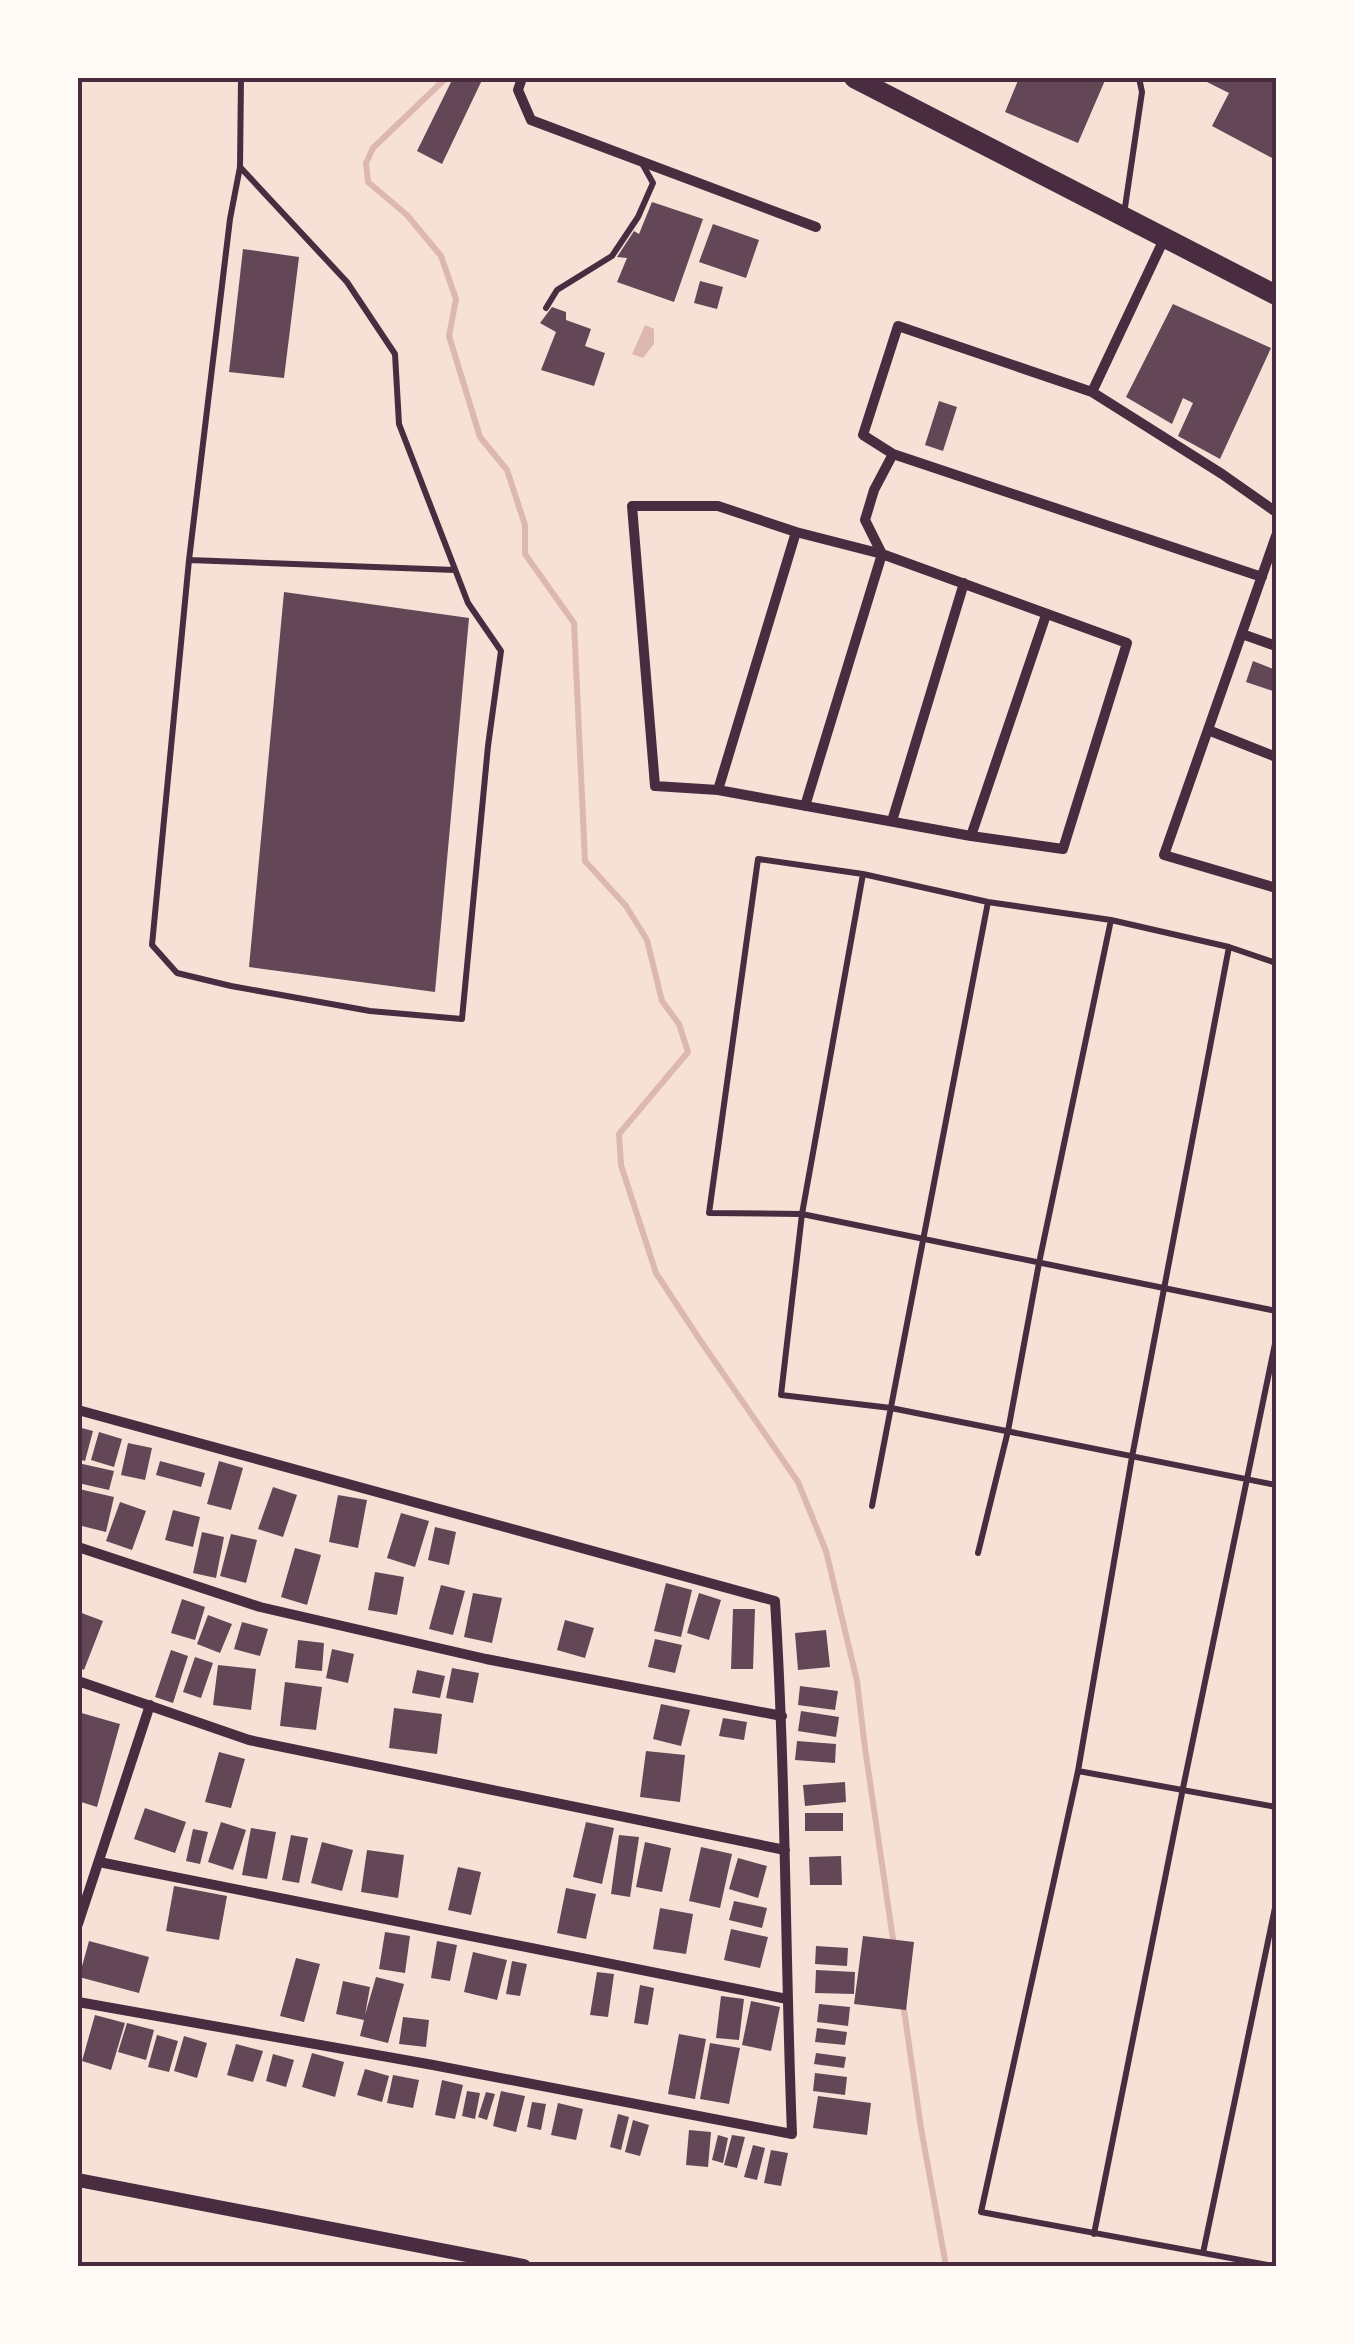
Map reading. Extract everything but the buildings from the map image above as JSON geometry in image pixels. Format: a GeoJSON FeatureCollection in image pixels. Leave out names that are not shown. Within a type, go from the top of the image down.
{"type":"FeatureCollection","features":[{"type":"Feature","properties":{"kind":"highway"},"geometry":{"type":"LineString","coordinates":[[854,78],[1276,295]]}},
{"type":"Feature","properties":{"kind":"street"},"geometry":{"type":"LineString","coordinates":[[522,78],[518,90],[531,120],[816,227]]}},
{"type":"Feature","properties":{"kind":"street"},"geometry":{"type":"LineString","coordinates":[[1092,392],[1166,236]]}},
{"type":"Feature","properties":{"kind":"street"},"geometry":{"type":"LineString","coordinates":[[1262,577],[894,454],[863,436],[898,326],[1092,392],[1276,512]]}},
{"type":"Feature","properties":{"kind":"street"},"geometry":{"type":"LineString","coordinates":[[805,806],[882,554],[865,520],[874,490],[894,454]]}},
{"type":"Feature","properties":{"kind":"street"},"geometry":{"type":"LineString","coordinates":[[632,506],[718,506],[796,532],[882,554],[1128,644],[1064,848],[971,836],[718,790],[655,786],[632,506]]}},
{"type":"Feature","properties":{"kind":"street"},"geometry":{"type":"LineString","coordinates":[[718,790],[796,532]]}},
{"type":"Feature","properties":{"kind":"street"},"geometry":{"type":"LineString","coordinates":[[1276,536],[1164,855],[1276,888]]}},
{"type":"Feature","properties":{"kind":"street"},"geometry":{"type":"LineString","coordinates":[[892,821],[964,583]]}},
{"type":"Feature","properties":{"kind":"street"},"geometry":{"type":"LineString","coordinates":[[971,836],[1046,615]]}},
{"type":"Feature","properties":{"kind":"street"},"geometry":{"type":"LineString","coordinates":[[1242,634],[1276,646]]}},
{"type":"Feature","properties":{"kind":"street"},"geometry":{"type":"LineString","coordinates":[[1208,730],[1276,757]]}},
{"type":"Feature","properties":{"kind":"street"},"geometry":{"type":"LineString","coordinates":[[78,1410],[775,1602],[782,1716],[792,2134],[78,2002]]}},
{"type":"Feature","properties":{"kind":"street"},"geometry":{"type":"LineString","coordinates":[[78,1546],[260,1608],[486,1658],[782,1716]]}},
{"type":"Feature","properties":{"kind":"street"},"geometry":{"type":"LineString","coordinates":[[78,1681],[249,1740],[785,1850]]}},
{"type":"Feature","properties":{"kind":"street"},"geometry":{"type":"LineString","coordinates":[[78,1924],[150,1705]]}},
{"type":"Feature","properties":{"kind":"street"},"geometry":{"type":"LineString","coordinates":[[99,1862],[787,1999]]}},
{"type":"Feature","properties":{"kind":"street"},"geometry":{"type":"LineString","coordinates":[[78,2180],[524,2266]]}},
{"type":"Feature","properties":{"kind":"lane"},"geometry":{"type":"LineString","coordinates":[[240,167],[348,282],[395,354],[399,424],[468,603],[502,651],[488,746],[462,1019],[370,1011],[177,974],[152,945],[190,560],[230,219],[240,167],[241,78]]}},
{"type":"Feature","properties":{"kind":"lane"},"geometry":{"type":"LineString","coordinates":[[1124,216],[1142,92],[1139,78]]}},
{"type":"Feature","properties":{"kind":"lane"},"geometry":{"type":"LineString","coordinates":[[546,308],[558,290],[612,256],[638,217],[652,183],[642,164]]}},
{"type":"Feature","properties":{"kind":"lane"},"geometry":{"type":"LineString","coordinates":[[190,560],[455,570]]}},
{"type":"Feature","properties":{"kind":"lane"},"geometry":{"type":"LineString","coordinates":[[1276,963],[1230,947],[1110,920],[988,902],[863,874],[758,860],[709,1213],[802,1214],[1276,1311]]}},
{"type":"Feature","properties":{"kind":"lane"},"geometry":{"type":"LineString","coordinates":[[863,874],[802,1214],[781,1395],[891,1408],[1276,1486]]}},
{"type":"Feature","properties":{"kind":"lane"},"geometry":{"type":"LineString","coordinates":[[872,1506],[988,902]]}},
{"type":"Feature","properties":{"kind":"lane"},"geometry":{"type":"LineString","coordinates":[[978,1553],[1008,1431],[1110,920]]}},
{"type":"Feature","properties":{"kind":"lane"},"geometry":{"type":"LineString","coordinates":[[1230,947],[1132,1456],[1078,1771],[980,2212],[1273,2266]]}},
{"type":"Feature","properties":{"kind":"lane"},"geometry":{"type":"LineString","coordinates":[[1094,2234],[1276,1339]]}},
{"type":"Feature","properties":{"kind":"lane"},"geometry":{"type":"LineString","coordinates":[[1078,1771],[1276,1806]]}},
{"type":"Feature","properties":{"kind":"lane"},"geometry":{"type":"LineString","coordinates":[[1203,2254],[1276,1903]]}},
{"type":"Feature","properties":{"kind":"shaded area"},"geometry":{"type":"Polygon","coordinates":[[[645,325],[654,329],[654,344],[643,358],[632,354],[645,325]]]}},
{"type":"Feature","properties":{"kind":"waterway"},"geometry":{"type":"LineString","coordinates":[[446,78],[373,148],[366,163],[368,182],[407,215],[441,256],[456,299],[449,336],[480,437],[507,470],[525,525],[525,554],[574,623],[585,861],[626,906],[647,940],[662,1001],[679,1024],[688,1052],[619,1134],[621,1165],[656,1273],[798,1482],[826,1551],[857,1681],[894,1946]]}},
{"type":"Feature","properties":{"kind":"waterway"},"geometry":{"type":"LineString","coordinates":[[903,2003],[946,2266]]}}]}
